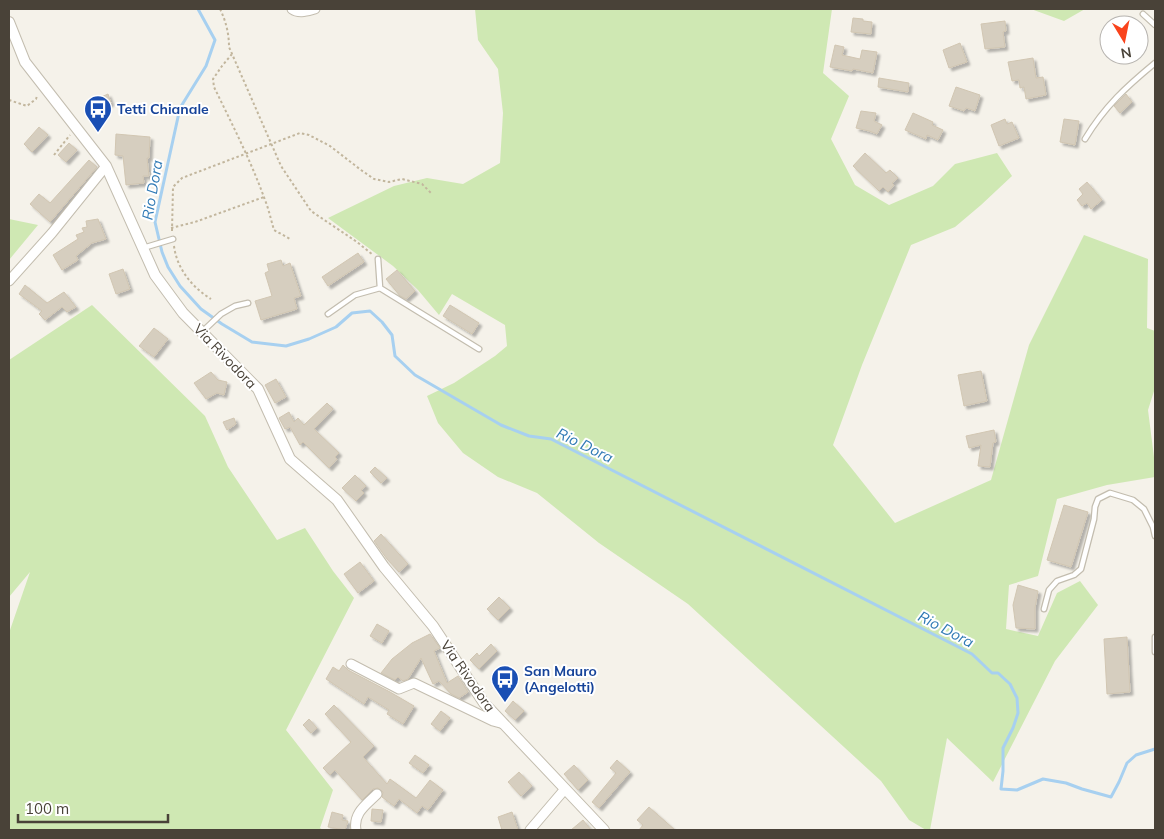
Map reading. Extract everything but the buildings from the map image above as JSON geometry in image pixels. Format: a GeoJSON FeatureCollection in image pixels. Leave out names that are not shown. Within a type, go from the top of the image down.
{"type":"FeatureCollection","features":[{"type":"Feature","properties":{"kind":"street"},"geometry":{"type":"LineString","coordinates":[[292,9],[303,12],[315,9]]}},
{"type":"Feature","properties":{"kind":"street","name":"Via Rivodora"},"geometry":{"type":"LineString","coordinates":[[9,22],[25,62],[106,166],[156,275],[184,313],[258,389],[290,459],[337,500],[384,567],[433,626],[484,703],[604,830]]}},
{"type":"Feature","properties":{"kind":"street"},"geometry":{"type":"LineString","coordinates":[[9,281],[52,233],[106,166]]}},
{"type":"Feature","properties":{"kind":"street"},"geometry":{"type":"LineString","coordinates":[[351,664],[399,689],[414,683],[504,724]]}},
{"type":"Feature","properties":{"kind":"street"},"geometry":{"type":"LineString","coordinates":[[530,830],[565,788]]}},
{"type":"Feature","properties":{"kind":"street"},"geometry":{"type":"LineString","coordinates":[[356,830],[355,824],[359,811],[377,794]]}},
{"type":"Feature","properties":{"kind":"lane"},"geometry":{"type":"LineString","coordinates":[[1143,14],[1155,24]]}},
{"type":"Feature","properties":{"kind":"lane"},"geometry":{"type":"LineString","coordinates":[[1085,138],[1096,120],[1120,93],[1155,63]]}},
{"type":"Feature","properties":{"kind":"lane"},"geometry":{"type":"LineString","coordinates":[[143,248],[173,239]]}},
{"type":"Feature","properties":{"kind":"lane"},"geometry":{"type":"LineString","coordinates":[[378,259],[380,288]]}},
{"type":"Feature","properties":{"kind":"lane"},"geometry":{"type":"LineString","coordinates":[[328,314],[354,295],[380,288],[479,349]]}},
{"type":"Feature","properties":{"kind":"lane"},"geometry":{"type":"LineString","coordinates":[[202,332],[221,314],[234,306],[248,303]]}},
{"type":"Feature","properties":{"kind":"lane"},"geometry":{"type":"LineString","coordinates":[[1044,608],[1049,590],[1057,581],[1074,575],[1081,569],[1098,499],[1110,493],[1133,500],[1144,509],[1153,527],[1155,536]]}},
{"type":"Feature","properties":{"kind":"lane"},"geometry":{"type":"LineString","coordinates":[[1155,637],[1155,652]]}},
{"type":"Feature","properties":{"kind":"path"},"geometry":{"type":"LineString","coordinates":[[220,9],[229,36],[232,54],[281,166],[311,211],[357,242],[378,259]]}},
{"type":"Feature","properties":{"kind":"path"},"geometry":{"type":"LineString","coordinates":[[232,54],[213,78],[214,87],[246,154],[264,197],[274,230],[290,239]]}},
{"type":"Feature","properties":{"kind":"path"},"geometry":{"type":"LineString","coordinates":[[9,100],[27,106],[36,99],[43,84]]}},
{"type":"Feature","properties":{"kind":"path"},"geometry":{"type":"LineString","coordinates":[[54,155],[76,127]]}},
{"type":"Feature","properties":{"kind":"path"},"geometry":{"type":"LineString","coordinates":[[211,299],[199,291],[190,281],[175,256],[171,228],[173,187],[182,178],[300,133],[309,135],[330,146],[374,179],[389,182],[402,180],[422,184],[431,193]]}},
{"type":"Feature","properties":{"kind":"path"},"geometry":{"type":"LineString","coordinates":[[171,228],[195,222],[264,197]]}},
{"type":"Feature","properties":{"kind":"green space"},"geometry":{"type":"Polygon","coordinates":[[[475,9],[832,9],[823,73],[849,96],[831,139],[855,185],[889,205],[933,186],[955,164],[997,153],[1012,176],[955,227],[911,245],[862,365],[833,445],[895,523],[991,480],[1029,345],[1084,235],[1148,259],[1147,328],[1155,331],[1155,388],[1148,410],[1155,477],[1107,485],[1057,499],[1038,576],[1009,585],[1006,629],[1038,636],[1057,593],[1080,581],[1098,605],[1055,661],[993,782],[947,738],[930,830],[926,830],[909,820],[881,781],[688,604],[599,543],[537,493],[498,477],[463,453],[438,423],[427,396],[454,383],[507,346],[505,325],[452,294],[439,315],[418,290],[393,266],[328,218],[394,186],[427,178],[463,184],[500,163],[503,113],[498,69],[478,40],[475,9]]]}},
{"type":"Feature","properties":{"kind":"green space"},"geometry":{"type":"Polygon","coordinates":[[[1031,9],[1085,9],[1064,21],[1031,9]]]}},
{"type":"Feature","properties":{"kind":"green space"},"geometry":{"type":"Polygon","coordinates":[[[9,219],[38,225],[9,260],[9,219]]]}},
{"type":"Feature","properties":{"kind":"green space"},"geometry":{"type":"Polygon","coordinates":[[[92,305],[205,416],[228,467],[277,540],[305,528],[333,571],[354,598],[286,730],[333,790],[320,828],[323,830],[9,830],[9,633],[30,572],[9,597],[9,360],[92,305]]]}},
{"type":"Feature","properties":{"kind":"waterway","name":"Rio Dora"},"geometry":{"type":"LineString","coordinates":[[198,9],[215,40],[206,66],[180,108],[155,222],[162,252],[168,267],[180,286],[201,309],[252,342],[286,346],[309,339],[336,327],[352,313],[370,311],[392,335],[395,356],[415,375],[501,425],[529,436],[551,439],[972,654],[992,673],[998,673],[1010,684],[1017,698],[1018,713],[1003,748],[1001,789],[1017,790],[1043,779],[1066,783],[1111,797],[1127,763],[1136,755],[1155,749]]}},
{"type":"Feature","properties":{"kind":"place","name":"Tetti Chianale"},"geometry":{"type":"Point","coordinates":[98,133]}},
{"type":"Feature","properties":{"kind":"place","name":"San Mauro (Angelotti)"},"geometry":{"type":"Point","coordinates":[505,703]}}]}
